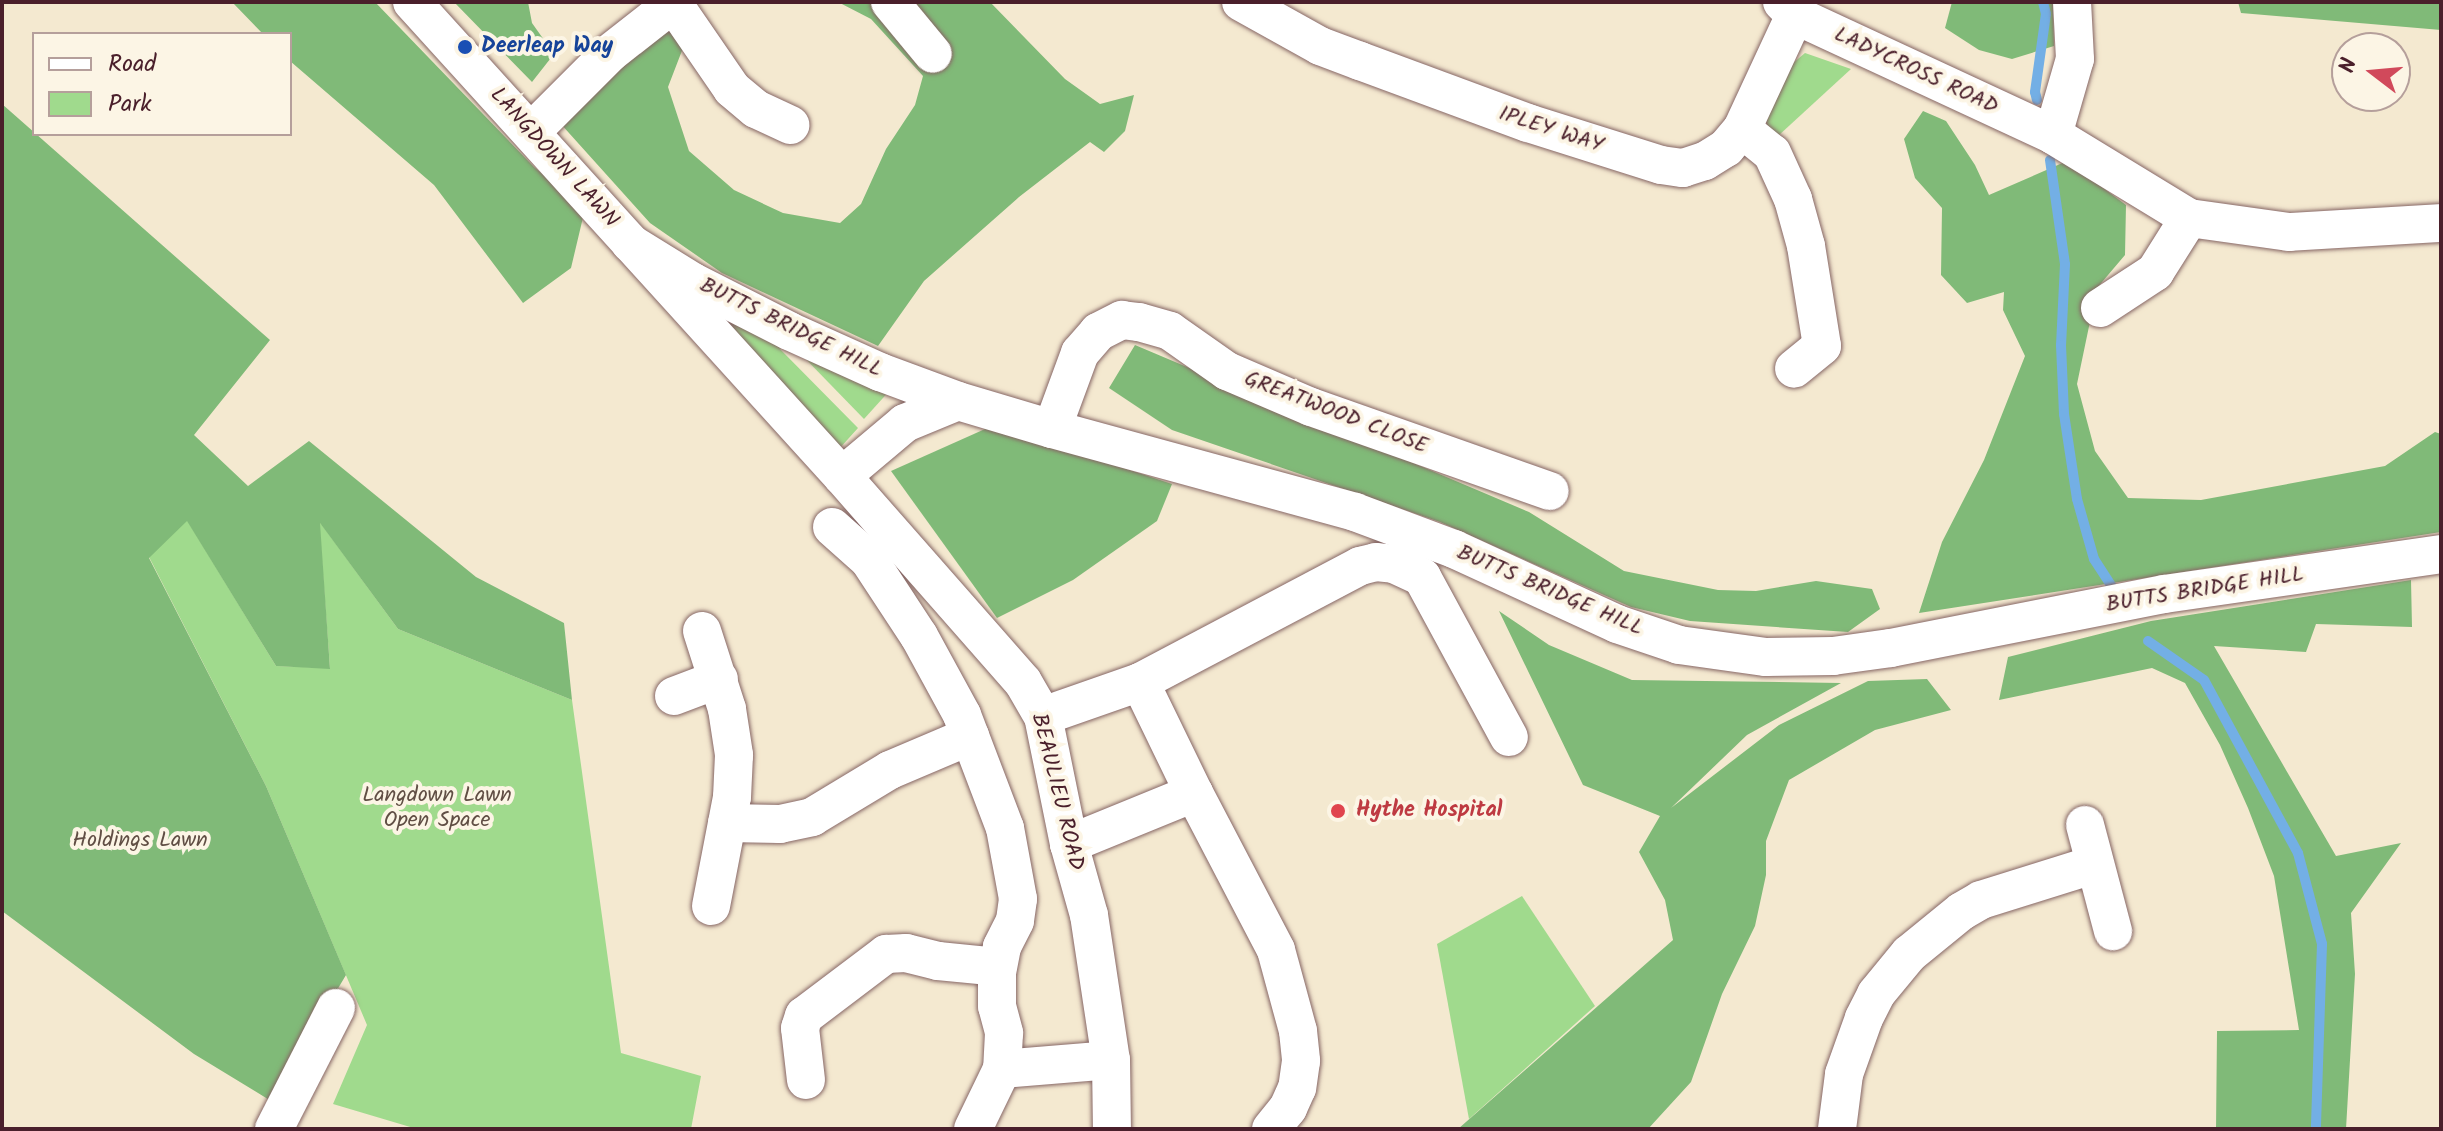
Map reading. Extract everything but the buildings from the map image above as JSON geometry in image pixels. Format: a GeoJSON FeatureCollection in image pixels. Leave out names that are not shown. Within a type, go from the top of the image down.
{"type":"FeatureCollection","features":[{"type":"Feature","properties":{"kind":"street","name":"LANGDOWN LAWN"},"geometry":{"type":"LineString","coordinates":[[412,2],[842,476]]}},
{"type":"Feature","properties":{"kind":"street"},"geometry":{"type":"LineString","coordinates":[[532,131],[610,53],[674,2],[732,89],[756,109],[790,125]]}},
{"type":"Feature","properties":{"kind":"street"},"geometry":{"type":"LineString","coordinates":[[890,2],[933,54]]}},
{"type":"Feature","properties":{"kind":"street","name":"IPLEY WAY"},"geometry":{"type":"LineString","coordinates":[[1241,2],[1320,46],[1528,123],[1661,165],[1683,168],[1705,161],[1726,148],[1742,129],[1789,8]]}},
{"type":"Feature","properties":{"kind":"street"},"geometry":{"type":"LineString","coordinates":[[2053,135],[2075,59],[2072,2]]}},
{"type":"Feature","properties":{"kind":"street","name":"LADYCROSS ROAD"},"geometry":{"type":"LineString","coordinates":[[1789,8],[2053,135],[2189,218]]}},
{"type":"Feature","properties":{"kind":"street"},"geometry":{"type":"LineString","coordinates":[[1742,129],[1772,153],[1793,199],[1806,246],[1821,358]]}},
{"type":"Feature","properties":{"kind":"street"},"geometry":{"type":"LineString","coordinates":[[2100,308],[2155,272],[2189,218],[2289,232],[2441,223]]}},
{"type":"Feature","properties":{"kind":"street","name":"BUTTS BRIDGE HILL"},"geometry":{"type":"LineString","coordinates":[[630,243],[693,282],[789,331],[958,401],[1355,512],[1454,549],[1617,624],[1679,645],[1766,657],[1833,656],[1891,648],[2164,594],[2441,554]]}},
{"type":"Feature","properties":{"kind":"street","name":"GREATWOOD CLOSE"},"geometry":{"type":"LineString","coordinates":[[1052,429],[1080,353],[1098,332],[1122,320],[1139,322],[1170,331],[1227,371],[1311,407],[1550,491]]}},
{"type":"Feature","properties":{"kind":"street"},"geometry":{"type":"LineString","coordinates":[[842,476],[905,423],[958,401]]}},
{"type":"Feature","properties":{"kind":"street","name":"BEAULIEU ROAD"},"geometry":{"type":"LineString","coordinates":[[842,476],[1023,682],[1043,716],[1069,844],[1089,915],[1111,1060],[1112,1129]]}},
{"type":"Feature","properties":{"kind":"street"},"geometry":{"type":"LineString","coordinates":[[832,527],[869,560],[885,580],[937,666],[970,736],[1005,828],[1018,883],[1015,921],[1002,947],[998,967],[996,992],[1004,1033],[1002,1069],[973,1129]]}},
{"type":"Feature","properties":{"kind":"street"},"geometry":{"type":"LineString","coordinates":[[1043,716],[1140,682],[1360,566],[1376,562],[1394,564],[1422,577],[1509,737]]}},
{"type":"Feature","properties":{"kind":"street"},"geometry":{"type":"LineString","coordinates":[[702,631],[719,679],[734,755],[727,823],[711,906]]}},
{"type":"Feature","properties":{"kind":"street"},"geometry":{"type":"LineString","coordinates":[[674,696],[719,679]]}},
{"type":"Feature","properties":{"kind":"street"},"geometry":{"type":"LineString","coordinates":[[1140,682],[1276,950],[1298,1031],[1301,1061],[1297,1088],[1288,1108],[1271,1129]]}},
{"type":"Feature","properties":{"kind":"street"},"geometry":{"type":"LineString","coordinates":[[727,823],[780,824],[812,817],[890,770],[970,736]]}},
{"type":"Feature","properties":{"kind":"street"},"geometry":{"type":"LineString","coordinates":[[1069,844],[1194,793]]}},
{"type":"Feature","properties":{"kind":"street"},"geometry":{"type":"LineString","coordinates":[[2085,825],[2093,865],[2113,931]]}},
{"type":"Feature","properties":{"kind":"street"},"geometry":{"type":"LineString","coordinates":[[1837,1129],[1844,1074],[1864,1018],[1876,994],[1909,954],[1962,911],[1981,900],[2093,865]]}},
{"type":"Feature","properties":{"kind":"street"},"geometry":{"type":"LineString","coordinates":[[806,1080],[800,1028],[804,1016],[886,954],[906,953],[938,961],[998,967]]}},
{"type":"Feature","properties":{"kind":"street"},"geometry":{"type":"LineString","coordinates":[[274,1129],[336,1008]]}},
{"type":"Feature","properties":{"kind":"street"},"geometry":{"type":"LineString","coordinates":[[1002,1069],[1111,1060]]}},
{"type":"Feature","properties":{"kind":"green space"},"geometry":{"type":"Polygon","coordinates":[[[232,2],[375,2],[534,167],[585,209],[571,268],[523,303],[434,185],[292,63],[292,32],[261,32],[232,2]]]}},
{"type":"Feature","properties":{"kind":"green space"},"geometry":{"type":"Polygon","coordinates":[[[454,2],[528,2],[532,23],[554,54],[532,82],[454,2]]]}},
{"type":"Feature","properties":{"kind":"green space"},"geometry":{"type":"Polygon","coordinates":[[[838,2],[990,2],[1065,79],[1100,104],[1134,95],[1125,131],[1104,152],[1090,142],[1019,197],[924,281],[878,346],[722,273],[650,223],[560,123],[663,23],[683,48],[668,87],[689,151],[734,190],[783,213],[840,223],[861,204],[886,149],[915,105],[923,76],[871,19],[838,2]]]}},
{"type":"Feature","properties":{"kind":"green space"},"geometry":{"type":"Polygon","coordinates":[[[1952,2],[2053,2],[2054,46],[2012,59],[1979,50],[1945,28],[1952,2]]]}},
{"type":"Feature","properties":{"kind":"green space"},"geometry":{"type":"Polygon","coordinates":[[[2238,2],[2441,2],[2441,30],[2241,13],[2238,2]]]}},
{"type":"Feature","properties":{"kind":"green space"},"geometry":{"type":"Polygon","coordinates":[[[1805,53],[1851,69],[1777,137],[1767,125],[1764,109],[1786,69],[1805,53]]]}},
{"type":"Feature","properties":{"kind":"green space","name":"Holdings Lawn"},"geometry":{"type":"Polygon","coordinates":[[[2,104],[32,130],[32,136],[38,136],[270,340],[194,435],[248,486],[309,441],[476,577],[564,623],[572,700],[398,629],[320,523],[330,669],[276,666],[187,521],[149,558],[266,786],[346,975],[271,1101],[194,1054],[2,911],[2,104]]]}},
{"type":"Feature","properties":{"kind":"green space"},"geometry":{"type":"Polygon","coordinates":[[[1923,111],[1946,121],[1975,165],[1989,195],[2067,161],[2126,205],[2125,255],[2097,288],[2077,384],[2095,451],[2128,498],[2201,500],[2385,466],[2435,432],[2441,434],[2441,532],[1919,613],[1942,542],[1984,460],[2025,356],[2003,310],[2004,292],[1967,303],[1941,275],[1942,208],[1915,178],[1904,139],[1923,111]]]}},
{"type":"Feature","properties":{"kind":"green space"},"geometry":{"type":"Polygon","coordinates":[[[714,309],[781,337],[780,349],[858,428],[839,449],[714,309]]]}},
{"type":"Feature","properties":{"kind":"green space"},"geometry":{"type":"Polygon","coordinates":[[[1135,345],[1529,512],[1624,571],[1718,590],[1756,591],[1816,581],[1872,589],[1880,609],[1848,632],[1690,621],[1631,607],[1440,522],[1172,430],[1109,388],[1135,345]]]}},
{"type":"Feature","properties":{"kind":"green space"},"geometry":{"type":"Polygon","coordinates":[[[794,347],[892,388],[864,419],[794,347]]]}},
{"type":"Feature","properties":{"kind":"green space"},"geometry":{"type":"Polygon","coordinates":[[[994,425],[1172,484],[1157,521],[1073,580],[997,618],[891,471],[994,425]]]}},
{"type":"Feature","properties":{"kind":"green space","name":"Langdown Lawn Open Space"},"geometry":{"type":"Polygon","coordinates":[[[187,520],[276,666],[330,668],[319,521],[398,629],[572,700],[621,1053],[701,1076],[691,1129],[417,1129],[333,1104],[367,1025],[266,786],[149,557],[187,520]]]}},
{"type":"Feature","properties":{"kind":"green space"},"geometry":{"type":"Polygon","coordinates":[[[2411,580],[2412,627],[2316,624],[2306,652],[2214,646],[2336,856],[2401,843],[2351,913],[2355,974],[2346,1129],[2216,1129],[2217,1031],[2299,1030],[2274,876],[2248,808],[2220,745],[2185,683],[2152,668],[1999,700],[2008,657],[2151,621],[2411,580]]]}},
{"type":"Feature","properties":{"kind":"green space"},"geometry":{"type":"Polygon","coordinates":[[[1499,611],[1549,645],[1632,680],[1841,683],[1747,735],[1671,808],[1779,725],[1868,681],[1927,679],[1951,710],[1875,730],[1789,780],[1766,841],[1766,875],[1755,926],[1722,994],[1691,1082],[1648,1129],[1458,1129],[1673,940],[1665,900],[1639,852],[1660,816],[1583,785],[1499,611]]]}},
{"type":"Feature","properties":{"kind":"green space"},"geometry":{"type":"Polygon","coordinates":[[[1522,896],[1595,1006],[1469,1119],[1437,944],[1522,896]]]}},
{"type":"Feature","properties":{"kind":"waterway"},"geometry":{"type":"LineString","coordinates":[[2037,100],[2035,92],[2046,14],[2043,2]]}},
{"type":"Feature","properties":{"kind":"waterway"},"geometry":{"type":"LineString","coordinates":[[2050,160],[2065,264],[2061,345],[2064,414],[2077,499],[2094,559],[2113,588]]}},
{"type":"Feature","properties":{"kind":"waterway"},"geometry":{"type":"LineString","coordinates":[[2148,641],[2204,680],[2298,853],[2322,944],[2316,1129]]}},
{"type":"Feature","properties":{"kind":"place","name":"Deerleap Way"},"geometry":{"type":"Point","coordinates":[465,47]}},
{"type":"Feature","properties":{"kind":"place","name":"Hythe Hospital"},"geometry":{"type":"Point","coordinates":[1338,811]}}]}
